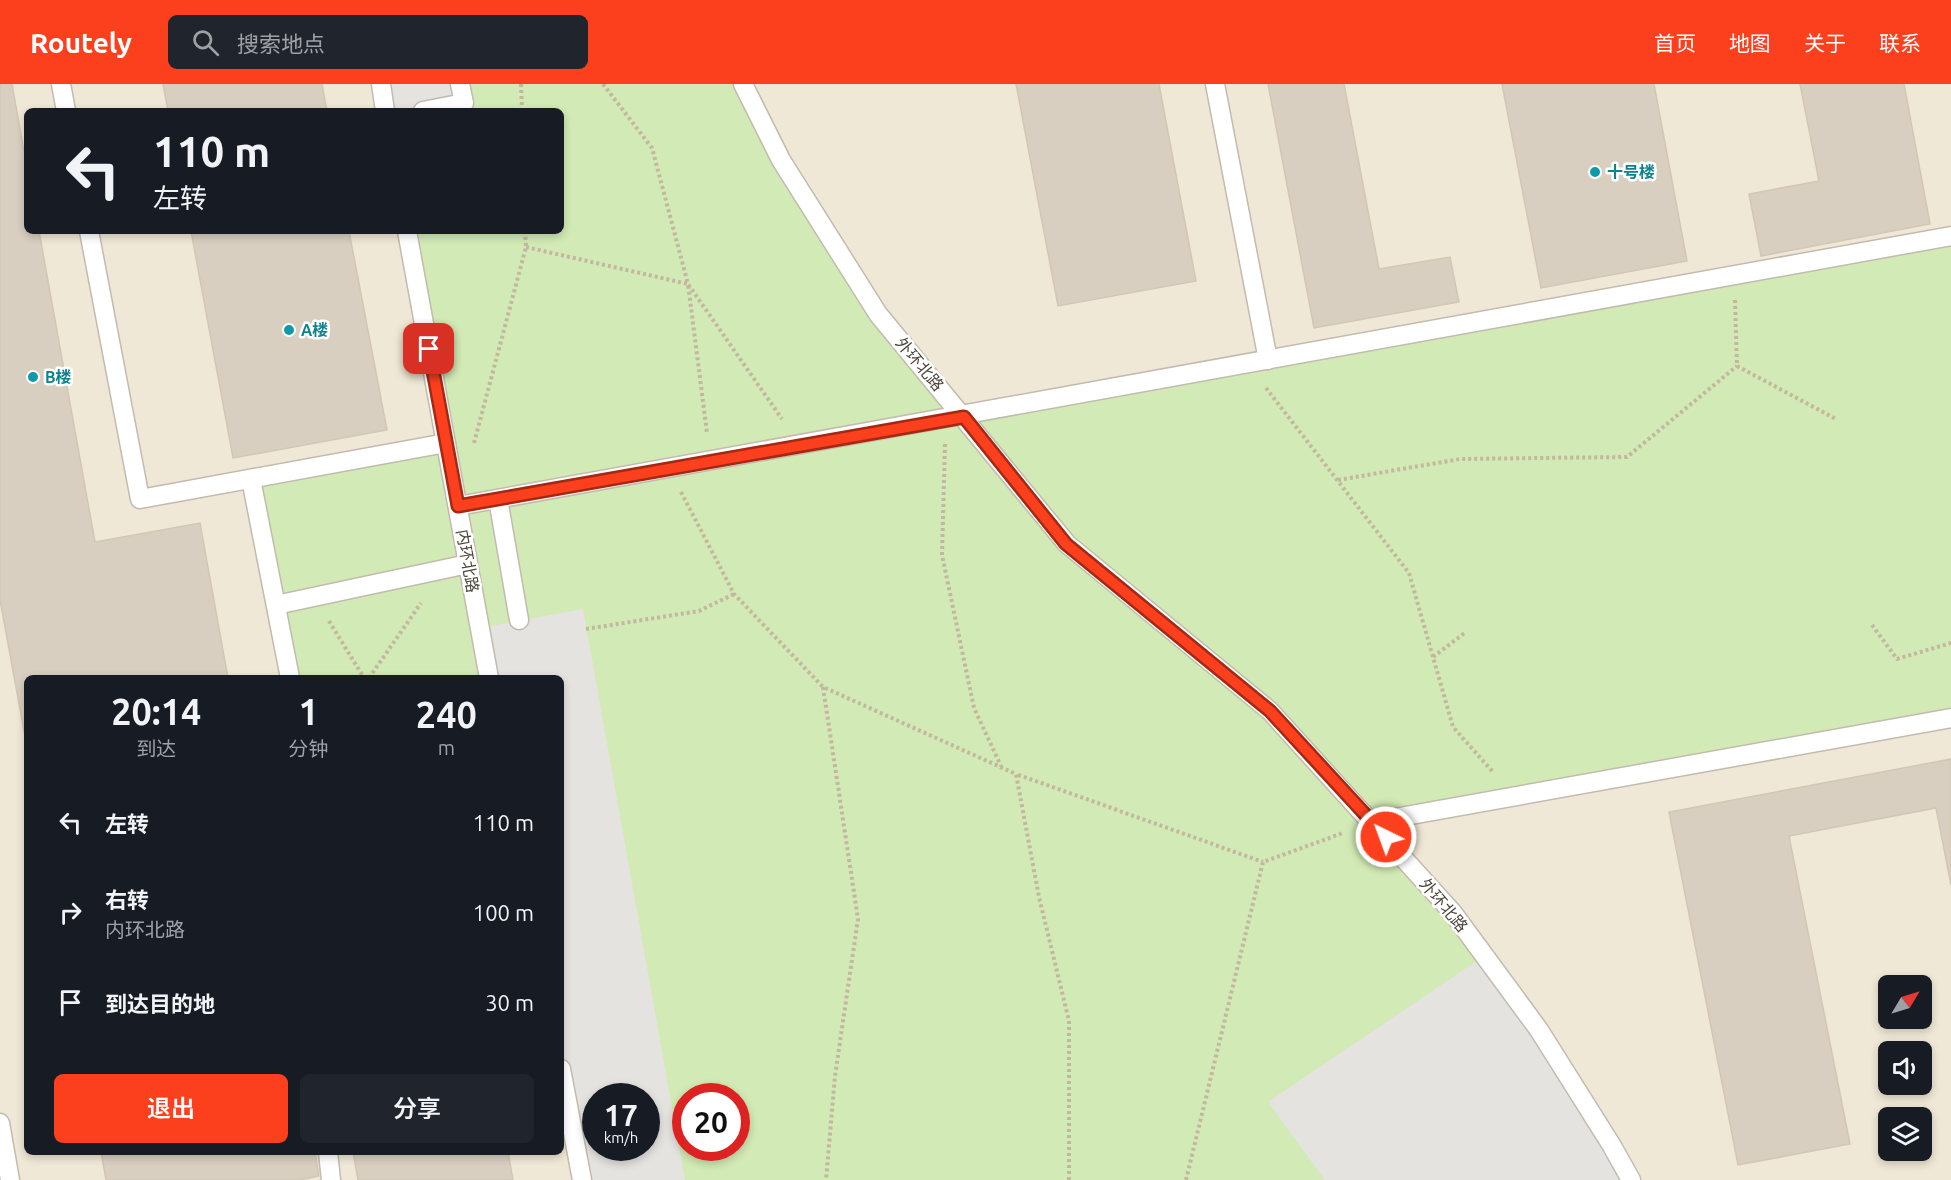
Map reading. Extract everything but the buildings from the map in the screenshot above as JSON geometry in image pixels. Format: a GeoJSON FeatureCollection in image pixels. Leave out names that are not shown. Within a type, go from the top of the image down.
{"type":"FeatureCollection","features":[{"type":"Feature","properties":{"kind":"lane"},"geometry":{"type":"LineString","coordinates":[[61,84],[65,108]]}},
{"type":"Feature","properties":{"kind":"lane"},"geometry":{"type":"LineString","coordinates":[[381,84],[385,108]]}},
{"type":"Feature","properties":{"kind":"lane"},"geometry":{"type":"LineString","coordinates":[[441,108],[464,104],[460,84]]}},
{"type":"Feature","properties":{"kind":"lane","name":"外环北路"},"geometry":{"type":"LineString","coordinates":[[743,84],[781,160],[878,314],[1066,544],[1270,711],[1453,913],[1539,1030],[1631,1180]]}},
{"type":"Feature","properties":{"kind":"lane"},"geometry":{"type":"LineString","coordinates":[[1215,84],[1268,360]]}},
{"type":"Feature","properties":{"kind":"lane"},"geometry":{"type":"LineString","coordinates":[[90,234],[140,499],[446,443]]}},
{"type":"Feature","properties":{"kind":"lane","name":"内环北路"},"geometry":{"type":"LineString","coordinates":[[408,234],[488,675]]}},
{"type":"Feature","properties":{"kind":"lane"},"geometry":{"type":"LineString","coordinates":[[458,506],[964,417],[1951,236]]}},
{"type":"Feature","properties":{"kind":"lane"},"geometry":{"type":"LineString","coordinates":[[250,479],[289,675]]}},
{"type":"Feature","properties":{"kind":"lane"},"geometry":{"type":"LineString","coordinates":[[498,499],[519,620]]}},
{"type":"Feature","properties":{"kind":"lane"},"geometry":{"type":"LineString","coordinates":[[276,605],[468,564]]}},
{"type":"Feature","properties":{"kind":"lane"},"geometry":{"type":"LineString","coordinates":[[1372,822],[1951,718]]}},
{"type":"Feature","properties":{"kind":"lane"},"geometry":{"type":"LineString","coordinates":[[564,1086],[582,1180]]}},
{"type":"Feature","properties":{"kind":"lane"},"geometry":{"type":"LineString","coordinates":[[0,1123],[10,1180]]}},
{"type":"Feature","properties":{"kind":"lane"},"geometry":{"type":"LineString","coordinates":[[328,1155],[331,1180]]}},
{"type":"Feature","properties":{"kind":"path"},"geometry":{"type":"LineString","coordinates":[[521,84],[522,108]]}},
{"type":"Feature","properties":{"kind":"path"},"geometry":{"type":"LineString","coordinates":[[603,84],[652,148],[688,284],[710,461]]}},
{"type":"Feature","properties":{"kind":"path"},"geometry":{"type":"LineString","coordinates":[[472,450],[526,247],[525,234]]}},
{"type":"Feature","properties":{"kind":"path"},"geometry":{"type":"LineString","coordinates":[[526,247],[688,284],[799,445]]}},
{"type":"Feature","properties":{"kind":"path"},"geometry":{"type":"LineString","coordinates":[[1734,276],[1737,366]]}},
{"type":"Feature","properties":{"kind":"path"},"geometry":{"type":"LineString","coordinates":[[1248,364],[1410,573],[1453,727],[1515,797]]}},
{"type":"Feature","properties":{"kind":"path"},"geometry":{"type":"LineString","coordinates":[[1737,366],[1836,419]]}},
{"type":"Feature","properties":{"kind":"path"},"geometry":{"type":"LineString","coordinates":[[1338,480],[1460,459],[1628,457],[1737,366]]}},
{"type":"Feature","properties":{"kind":"path"},"geometry":{"type":"LineString","coordinates":[[945,420],[942,555],[974,708],[1002,768]]}},
{"type":"Feature","properties":{"kind":"path"},"geometry":{"type":"LineString","coordinates":[[669,468],[734,594],[823,687],[1016,774],[1263,862],[1372,822]]}},
{"type":"Feature","properties":{"kind":"path"},"geometry":{"type":"LineString","coordinates":[[371,675],[443,570]]}},
{"type":"Feature","properties":{"kind":"path"},"geometry":{"type":"LineString","coordinates":[[586,629],[699,611],[734,594]]}},
{"type":"Feature","properties":{"kind":"path"},"geometry":{"type":"LineString","coordinates":[[315,597],[362,675]]}},
{"type":"Feature","properties":{"kind":"path"},"geometry":{"type":"LineString","coordinates":[[1872,625],[1897,659],[1951,643]]}},
{"type":"Feature","properties":{"kind":"path"},"geometry":{"type":"LineString","coordinates":[[1433,657],[1466,632]]}},
{"type":"Feature","properties":{"kind":"path"},"geometry":{"type":"LineString","coordinates":[[823,687],[858,919],[835,1076],[826,1180]]}},
{"type":"Feature","properties":{"kind":"path"},"geometry":{"type":"LineString","coordinates":[[1016,774],[1039,897],[1068,1021],[1070,1180]]}},
{"type":"Feature","properties":{"kind":"path"},"geometry":{"type":"LineString","coordinates":[[1186,1180],[1263,862]]}},
{"type":"Feature","properties":{"kind":"shaded area"},"geometry":{"type":"Polygon","coordinates":[[[0,84],[1951,84],[1951,1180],[0,1180],[0,84]]]}},
{"type":"Feature","properties":{"kind":"shaded area"},"geometry":{"type":"Polygon","coordinates":[[[381,84],[460,84],[464,103],[438,108],[385,108],[381,84]]]}},
{"type":"Feature","properties":{"kind":"shaded area"},"geometry":{"type":"Polygon","coordinates":[[[583,609],[672,1107],[672,1161],[682,1161],[685,1180],[582,1180],[564,1083],[564,675],[488,675],[480,628],[583,609]]]}},
{"type":"Feature","properties":{"kind":"shaded area"},"geometry":{"type":"Polygon","coordinates":[[[1484,956],[1631,1180],[1325,1180],[1268,1102],[1484,956]]]}},
{"type":"Feature","properties":{"kind":"green space"},"geometry":{"type":"Polygon","coordinates":[[[460,84],[743,84],[878,314],[964,416],[1951,236],[1951,718],[1373,822],[1453,913],[1631,1180],[583,1180],[564,1076],[564,675],[289,675],[251,479],[446,443],[408,234],[564,234],[564,108],[427,108],[460,84]]]}},
{"type":"Feature","properties":{"kind":"place","name":"十号楼"},"geometry":{"type":"Point","coordinates":[1595,172]}},
{"type":"Feature","properties":{"kind":"place","name":"A楼"},"geometry":{"type":"Point","coordinates":[289,330]}},
{"type":"Feature","properties":{"kind":"place","name":"B楼"},"geometry":{"type":"Point","coordinates":[33,377]}},
{"type":"Feature","properties":{"kind":"route"},"geometry":{"type":"LineString","coordinates":[[429,349],[458,506],[964,417],[1066,544],[1270,711],[1386,837]]}}]}
